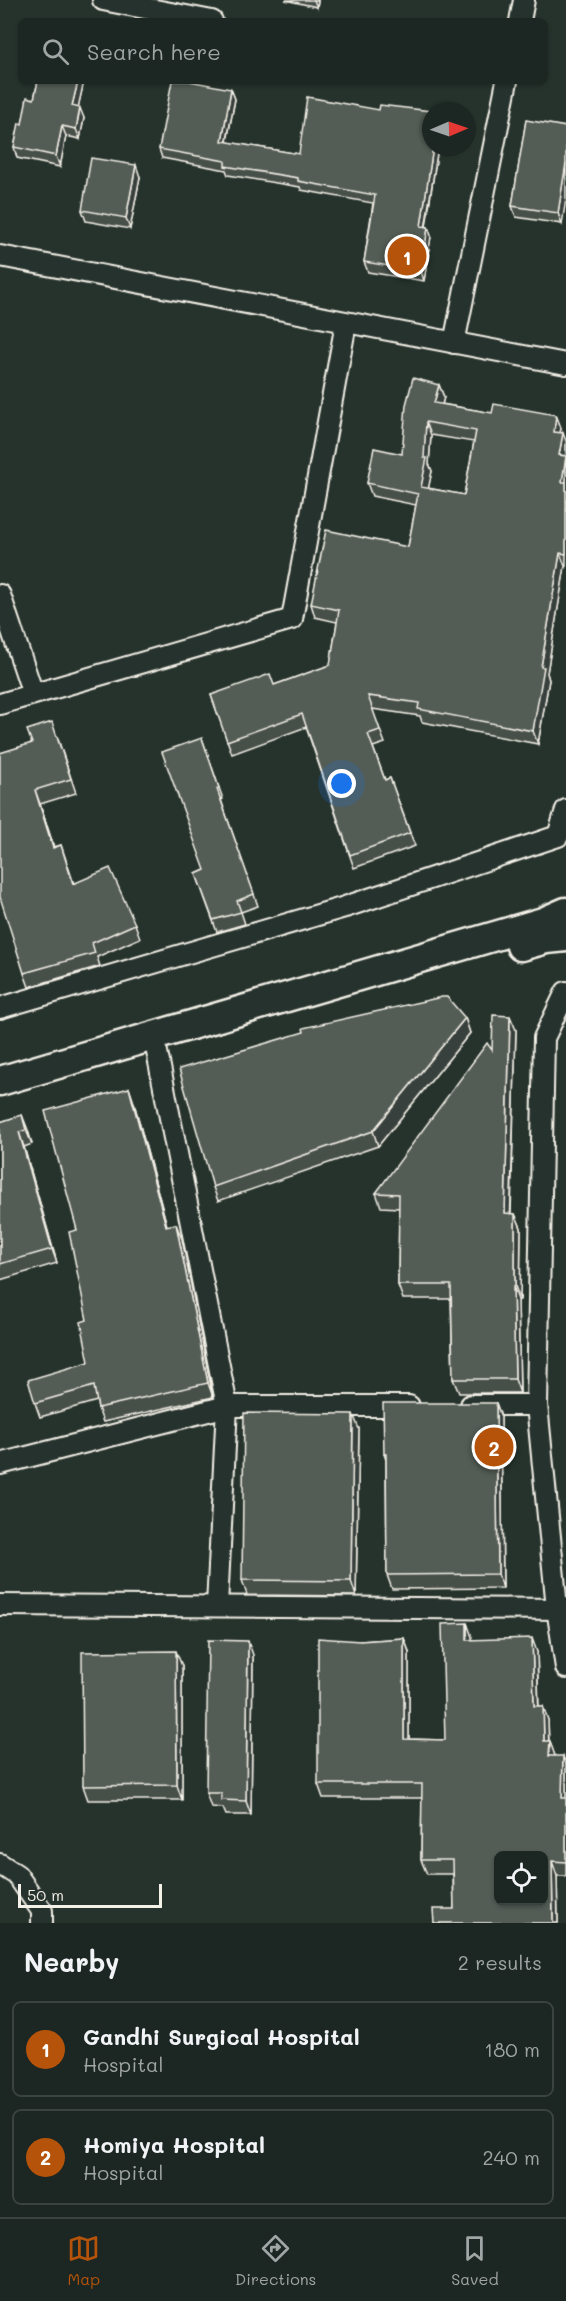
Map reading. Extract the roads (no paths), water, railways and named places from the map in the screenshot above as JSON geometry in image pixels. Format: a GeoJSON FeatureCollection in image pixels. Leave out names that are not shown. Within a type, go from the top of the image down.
{"type":"FeatureCollection","features":[{"type":"Feature","properties":{"kind":"street"},"geometry":{"type":"LineString","coordinates":[[103,0],[196,18]]}},
{"type":"Feature","properties":{"kind":"street"},"geometry":{"type":"LineString","coordinates":[[521,18],[524,0]]}},
{"type":"Feature","properties":{"kind":"street"},"geometry":{"type":"LineString","coordinates":[[454,343],[506,84]]}},
{"type":"Feature","properties":{"kind":"street"},"geometry":{"type":"LineString","coordinates":[[0,256],[566,364]]}},
{"type":"Feature","properties":{"kind":"street"},"geometry":{"type":"LineString","coordinates":[[0,704],[292,619],[346,323]]}},
{"type":"Feature","properties":{"kind":"street"},"geometry":{"type":"LineString","coordinates":[[0,595],[33,694]]}},
{"type":"Feature","properties":{"kind":"street"},"geometry":{"type":"LineString","coordinates":[[0,1008],[345,907],[558,836],[566,810]]}},
{"type":"Feature","properties":{"kind":"street"},"geometry":{"type":"LineString","coordinates":[[0,1081],[543,922],[566,912]]}},
{"type":"Feature","properties":{"kind":"street"},"geometry":{"type":"LineString","coordinates":[[0,1098],[546,939],[566,937]]}},
{"type":"Feature","properties":{"kind":"street"},"geometry":{"type":"LineString","coordinates":[[566,992],[544,1038],[537,1406],[566,1668]]}},
{"type":"Feature","properties":{"kind":"street"},"geometry":{"type":"LineString","coordinates":[[157,1052],[227,1406],[217,1606]]}},
{"type":"Feature","properties":{"kind":"street"},"geometry":{"type":"LineString","coordinates":[[0,1464],[227,1406],[430,1406]]}},
{"type":"Feature","properties":{"kind":"street"},"geometry":{"type":"LineString","coordinates":[[454,1406],[537,1406]]}},
{"type":"Feature","properties":{"kind":"street"},"geometry":{"type":"LineString","coordinates":[[0,1605],[561,1609]]}},
{"type":"Feature","properties":{"kind":"street"},"geometry":{"type":"LineString","coordinates":[[0,1864],[17,1875],[42,1911],[42,1923]]}},
{"type":"Feature","properties":{"kind":"place","name":"Gandhi Surgical Hospital"},"geometry":{"type":"Point","coordinates":[407,256]}},
{"type":"Feature","properties":{"kind":"place","name":"Homiya Hospital"},"geometry":{"type":"Point","coordinates":[494,1447]}}]}
